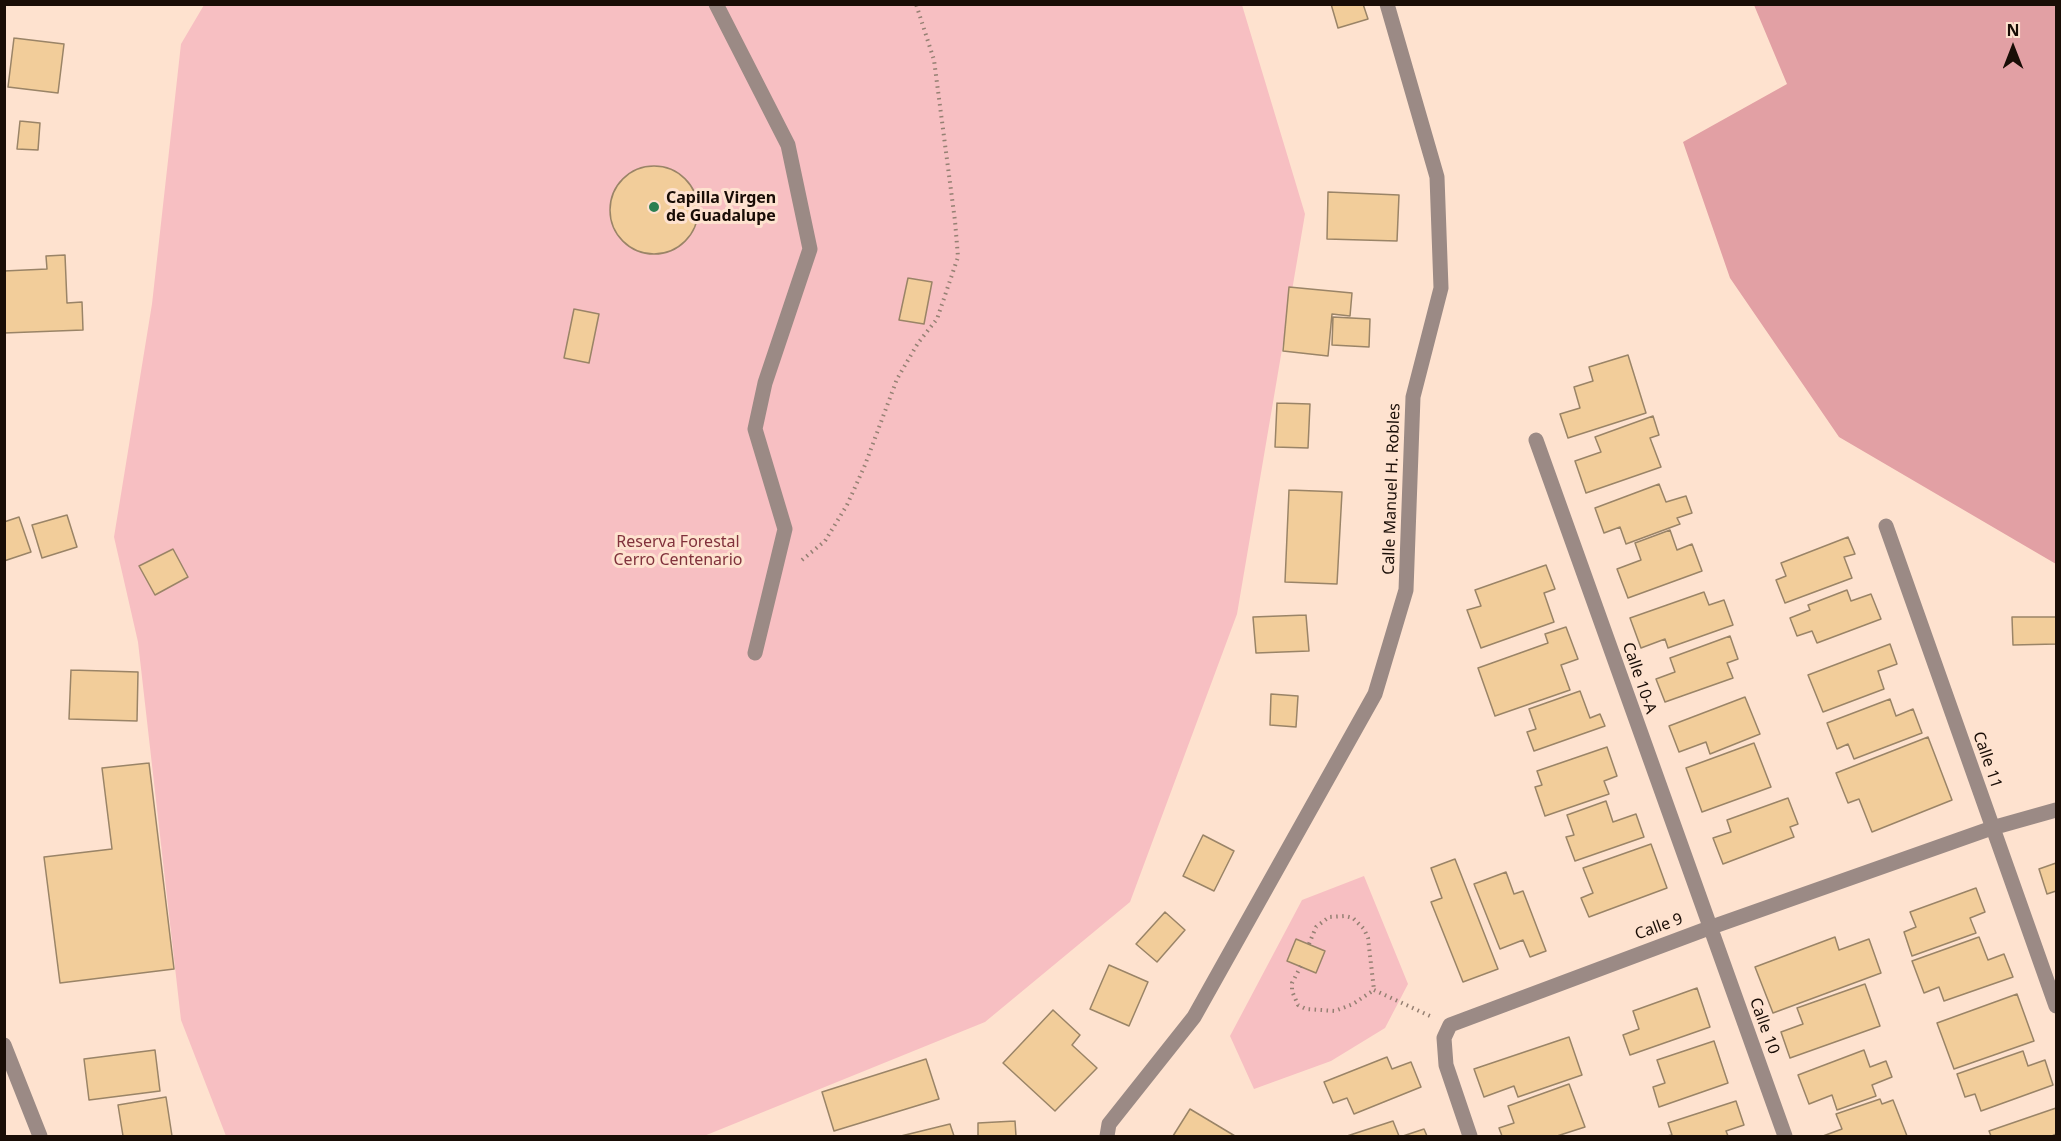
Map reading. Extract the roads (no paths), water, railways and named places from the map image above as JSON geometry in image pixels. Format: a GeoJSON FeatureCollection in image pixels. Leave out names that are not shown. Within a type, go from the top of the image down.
{"type":"FeatureCollection","features":[{"type":"Feature","properties":{"kind":"street"},"geometry":{"type":"LineString","coordinates":[[716,4],[788,145],[810,249],[765,383],[755,429],[785,528],[755,653]]}},
{"type":"Feature","properties":{"kind":"street","name":"Calle Manuel H. Robles"},"geometry":{"type":"LineString","coordinates":[[1107,1137],[1110,1124],[1194,1017],[1375,694],[1406,590],[1413,397],[1441,288],[1437,177],[1387,4]]}},
{"type":"Feature","properties":{"kind":"street","name":"Calle 10-A"},"geometry":{"type":"LineString","coordinates":[[1536,440],[1709,928]]}},
{"type":"Feature","properties":{"kind":"street","name":"Calle 11"},"geometry":{"type":"LineString","coordinates":[[1886,526],[2056,1006]]}},
{"type":"Feature","properties":{"kind":"street","name":"Calle 9"},"geometry":{"type":"LineString","coordinates":[[1470,1137],[1446,1065],[1443,1038],[1450,1025],[1709,928],[1992,828],[2056,810]]}},
{"type":"Feature","properties":{"kind":"street","name":"Calle 10"},"geometry":{"type":"LineString","coordinates":[[1709,928],[1785,1137]]}},
{"type":"Feature","properties":{"kind":"street"},"geometry":{"type":"LineString","coordinates":[[4,1045],[40,1137]]}},
{"type":"Feature","properties":{"kind":"place","name":"Capilla Virgen de Guadalupe"},"geometry":{"type":"Point","coordinates":[654,207]}},
{"type":"Feature","properties":{"kind":"park label","name":"Reserva Forestal Cerro Centenario"},"geometry":{"type":"Point","coordinates":[678,551]}}]}
